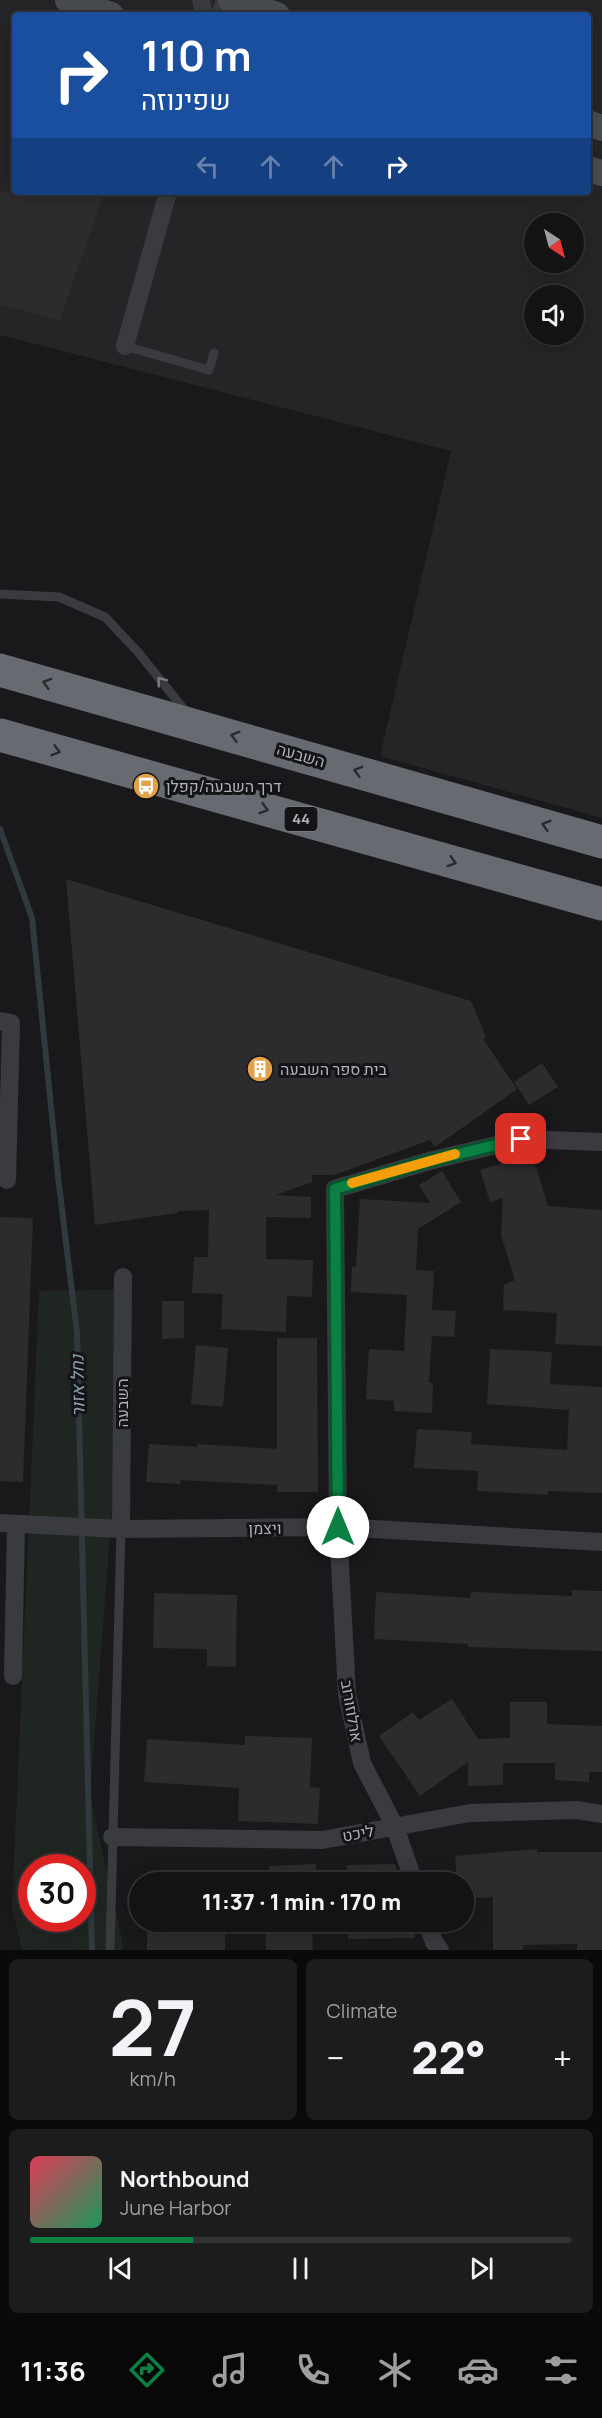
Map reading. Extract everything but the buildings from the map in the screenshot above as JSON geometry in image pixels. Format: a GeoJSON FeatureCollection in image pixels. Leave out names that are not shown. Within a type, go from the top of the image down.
{"type":"FeatureCollection","features":[{"type":"Feature","properties":{"kind":"highway","name":"השבעה"},"geometry":{"type":"LineString","coordinates":[[0,670],[602,842]]}},
{"type":"Feature","properties":{"kind":"highway","name":"44"},"geometry":{"type":"LineString","coordinates":[[0,735],[602,904]]}},
{"type":"Feature","properties":{"kind":"street"},"geometry":{"type":"LineString","coordinates":[[68,0],[102,12]]}},
{"type":"Feature","properties":{"kind":"street"},"geometry":{"type":"LineString","coordinates":[[231,0],[260,8]]}},
{"type":"Feature","properties":{"kind":"street"},"geometry":{"type":"LineString","coordinates":[[125,346],[167,195]]}},
{"type":"Feature","properties":{"kind":"street"},"geometry":{"type":"LineString","coordinates":[[0,1021],[11,1023],[7,1179]]}},
{"type":"Feature","properties":{"kind":"street","name":"ארלוזורוב"},"geometry":{"type":"LineString","coordinates":[[411,1872],[395,1827],[362,1763],[347,1694],[338,1527],[335,1189],[429,1161],[521,1139],[602,1142]]}},
{"type":"Feature","properties":{"kind":"street","name":"השבעה"},"geometry":{"type":"LineString","coordinates":[[113,1529],[123,1277]]}},
{"type":"Feature","properties":{"kind":"street"},"geometry":{"type":"LineString","coordinates":[[8,1524],[13,1676]]}},
{"type":"Feature","properties":{"kind":"street","name":"ויצמן"},"geometry":{"type":"LineString","coordinates":[[8,1524],[113,1529],[338,1527],[602,1542]]}},
{"type":"Feature","properties":{"kind":"street","name":"ליכט"},"geometry":{"type":"LineString","coordinates":[[112,1837],[322,1840],[470,1813],[578,1810],[602,1814]]}},
{"type":"Feature","properties":{"kind":"street"},"geometry":{"type":"LineString","coordinates":[[431,1932],[440,1950]]}},
{"type":"Feature","properties":{"kind":"lane"},"geometry":{"type":"LineString","coordinates":[[125,346],[209,370],[214,353]]}},
{"type":"Feature","properties":{"kind":"lane"},"geometry":{"type":"LineString","coordinates":[[0,594],[59,597],[105,617],[138,652],[199,726]]}},
{"type":"Feature","properties":{"kind":"lane"},"geometry":{"type":"LineString","coordinates":[[110,1950],[113,1529]]}},
{"type":"Feature","properties":{"kind":"shaded area"},"geometry":{"type":"Polygon","coordinates":[[[0,0],[602,0],[602,818],[380,756],[451,451],[0,335],[0,0]]]}},
{"type":"Feature","properties":{"kind":"shaded area"},"geometry":{"type":"Polygon","coordinates":[[[129,1289],[90,1796],[124,1950],[22,1950],[12,1908],[39,1291],[129,1289]]]}},
{"type":"Feature","properties":{"kind":"waterway","name":"נחל אזור"},"geometry":{"type":"LineString","coordinates":[[0,829],[32,918],[58,1176],[77,1333],[92,1950]]}},
{"type":"Feature","properties":{"kind":"slow traffic"},"geometry":{"type":"LineString","coordinates":[[352,1183],[455,1154]]}},
{"type":"Feature","properties":{"kind":"place","name":"דרך השבעה/קפלן"},"geometry":{"type":"Point","coordinates":[146,786]}},
{"type":"Feature","properties":{"kind":"place","name":"בית ספר השבעה"},"geometry":{"type":"Point","coordinates":[260,1069]}},
{"type":"Feature","properties":{"kind":"route"},"geometry":{"type":"LineString","coordinates":[[338,1527],[335,1189],[429,1161],[521,1139]]}}]}
